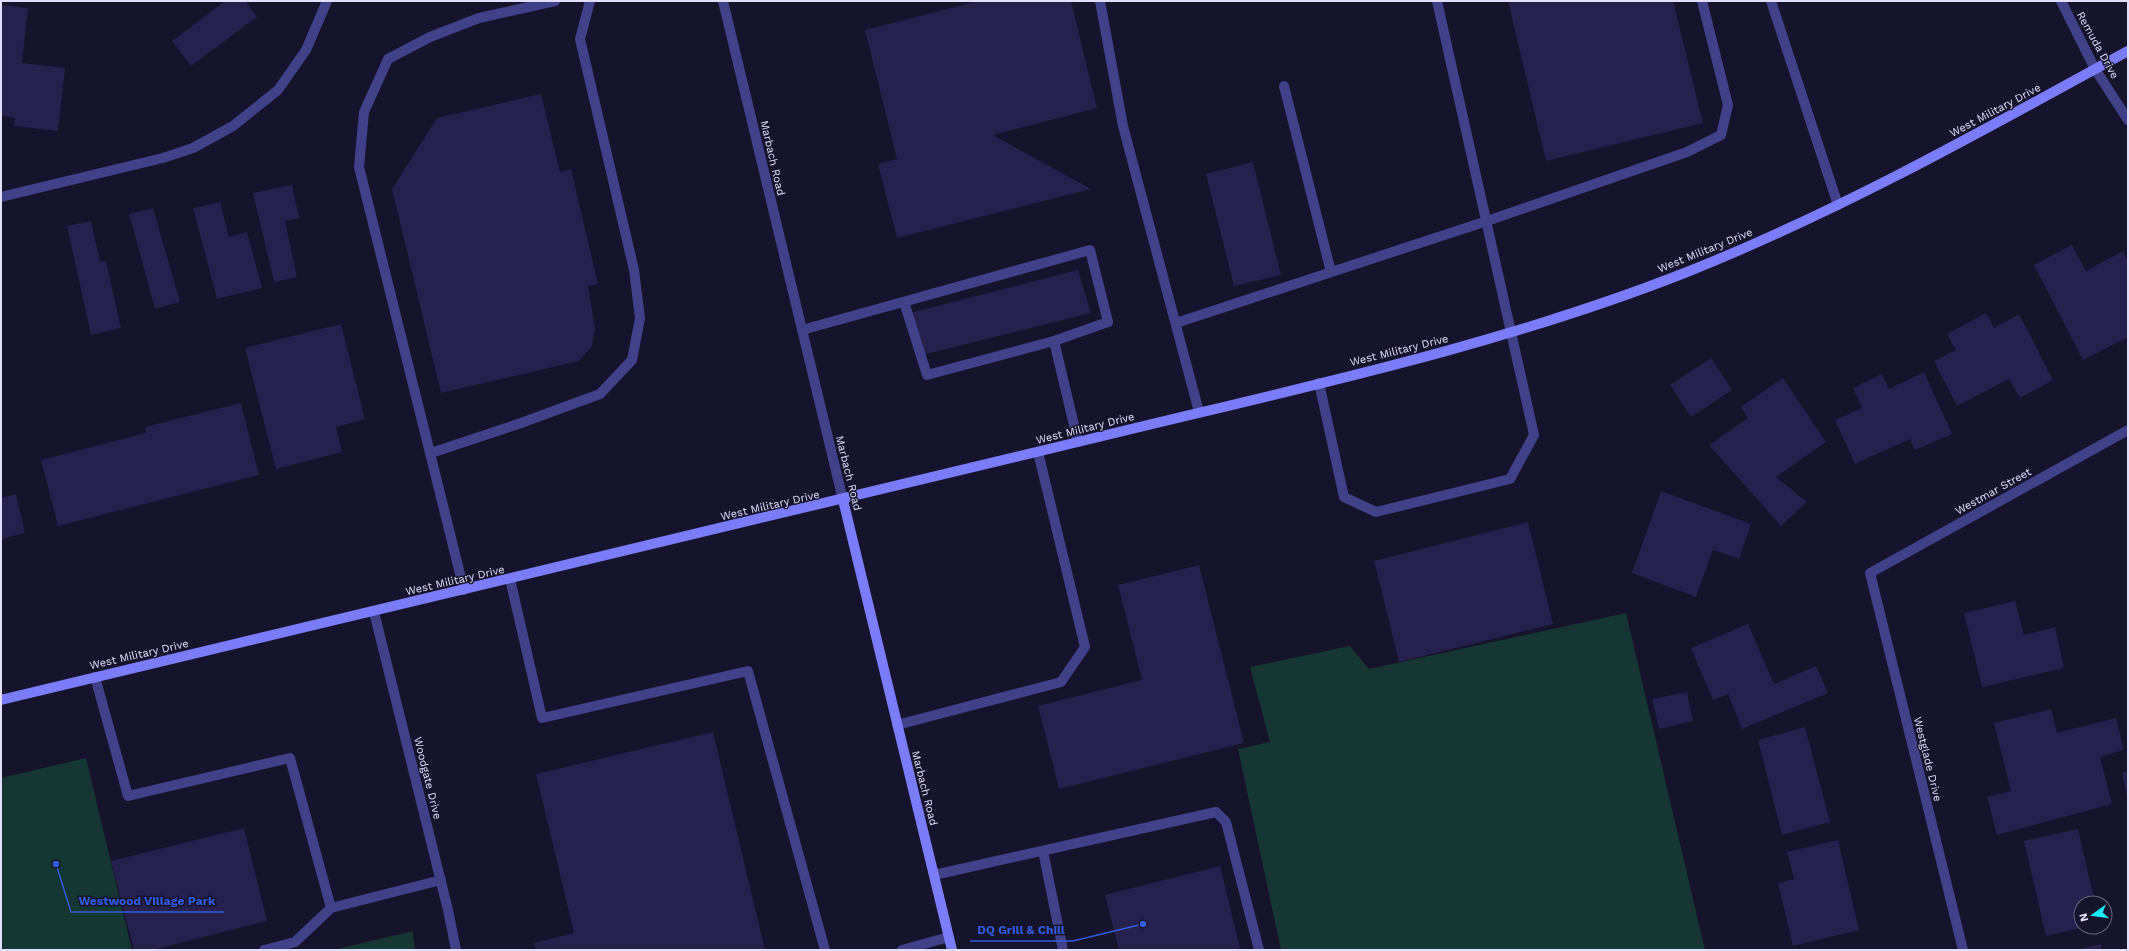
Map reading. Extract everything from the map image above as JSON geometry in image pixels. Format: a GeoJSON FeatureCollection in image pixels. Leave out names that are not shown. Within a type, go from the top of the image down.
{"type":"FeatureCollection","features":[{"type":"Feature","properties":{"kind":"main road","name":"West Military Drive"},"geometry":{"type":"LineString","coordinates":[[1,700],[843,500],[1423,357],[1510,332],[1624,295],[1766,239],[1838,205],[1937,155],[2128,51]]}},
{"type":"Feature","properties":{"kind":"main road","name":"Marbach Road"},"geometry":{"type":"LineString","coordinates":[[843,500],[952,950]]}},
{"type":"Feature","properties":{"kind":"street"},"geometry":{"type":"LineString","coordinates":[[1,197],[163,158],[192,148],[233,126],[278,90],[306,50],[327,1]]}},
{"type":"Feature","properties":{"kind":"street"},"geometry":{"type":"LineString","coordinates":[[464,590],[359,167],[364,112],[388,59],[430,37],[479,18],[555,1]]}},
{"type":"Feature","properties":{"kind":"street"},"geometry":{"type":"LineString","coordinates":[[431,453],[521,423],[600,394],[632,360],[640,318],[634,270],[580,39],[590,1]]}},
{"type":"Feature","properties":{"kind":"street","name":"Marbach Road"},"geometry":{"type":"LineString","coordinates":[[723,1],[843,500]]}},
{"type":"Feature","properties":{"kind":"street"},"geometry":{"type":"LineString","coordinates":[[1100,1],[1123,126],[1199,412]]}},
{"type":"Feature","properties":{"kind":"street"},"geometry":{"type":"LineString","coordinates":[[1319,383],[1344,497],[1376,512],[1510,479],[1534,435],[1437,1]]}},
{"type":"Feature","properties":{"kind":"street"},"geometry":{"type":"LineString","coordinates":[[1176,323],[1487,221],[1687,152],[1721,135],[1728,105],[1702,1]]}},
{"type":"Feature","properties":{"kind":"street"},"geometry":{"type":"LineString","coordinates":[[1772,1],[1838,205]]}},
{"type":"Feature","properties":{"kind":"street","name":"Remuda Drive"},"geometry":{"type":"LineString","coordinates":[[2060,1],[2096,69],[2128,120]]}},
{"type":"Feature","properties":{"kind":"street"},"geometry":{"type":"LineString","coordinates":[[1284,86],[1331,272]]}},
{"type":"Feature","properties":{"kind":"street"},"geometry":{"type":"LineString","coordinates":[[802,330],[1090,250],[1108,322],[1054,341],[926,375],[904,302]]}},
{"type":"Feature","properties":{"kind":"street"},"geometry":{"type":"LineString","coordinates":[[1054,341],[1078,442]]}},
{"type":"Feature","properties":{"kind":"street","name":"Westmar Street"},"geometry":{"type":"LineString","coordinates":[[1870,573],[2128,430]]}},
{"type":"Feature","properties":{"kind":"street"},"geometry":{"type":"LineString","coordinates":[[897,725],[1061,682],[1085,648],[1038,452]]}},
{"type":"Feature","properties":{"kind":"street","name":"Westglade Drive"},"geometry":{"type":"LineString","coordinates":[[1870,573],[1963,950]]}},
{"type":"Feature","properties":{"kind":"street"},"geometry":{"type":"LineString","coordinates":[[510,579],[542,718],[748,671],[825,950]]}},
{"type":"Feature","properties":{"kind":"street","name":"Woodgate Drive"},"geometry":{"type":"LineString","coordinates":[[374,612],[441,880],[456,950]]}},
{"type":"Feature","properties":{"kind":"street"},"geometry":{"type":"LineString","coordinates":[[95,677],[128,796],[290,758],[331,908]]}},
{"type":"Feature","properties":{"kind":"street"},"geometry":{"type":"LineString","coordinates":[[934,875],[1216,812],[1226,822],[1259,950]]}},
{"type":"Feature","properties":{"kind":"street"},"geometry":{"type":"LineString","coordinates":[[1043,851],[1063,950]]}},
{"type":"Feature","properties":{"kind":"street"},"geometry":{"type":"LineString","coordinates":[[264,950],[295,942],[331,908],[441,880]]}},
{"type":"Feature","properties":{"kind":"street"},"geometry":{"type":"LineString","coordinates":[[902,950],[949,937]]}},
{"type":"Feature","properties":{"kind":"green space"},"geometry":{"type":"Polygon","coordinates":[[[1626,613],[1705,950],[1281,950],[1238,749],[1270,742],[1250,667],[1350,646],[1369,669],[1626,613]]]}},
{"type":"Feature","properties":{"kind":"green space"},"geometry":{"type":"Polygon","coordinates":[[[86,758],[132,950],[1,950],[1,778],[86,758]]]}},
{"type":"Feature","properties":{"kind":"green space"},"geometry":{"type":"Polygon","coordinates":[[[413,931],[415,950],[333,950],[413,931]]]}},
{"type":"Feature","properties":{"kind":"building"},"geometry":{"type":"Polygon","coordinates":[[[225,1],[245,1],[257,17],[191,66],[172,41],[225,1]]]}},
{"type":"Feature","properties":{"kind":"building"},"geometry":{"type":"Polygon","coordinates":[[[978,1],[1071,1],[1097,108],[993,135],[1091,189],[897,238],[878,164],[897,159],[865,30],[978,1]]]}},
{"type":"Feature","properties":{"kind":"building"},"geometry":{"type":"Polygon","coordinates":[[[1508,1],[1673,1],[1703,123],[1546,161],[1508,1]]]}},
{"type":"Feature","properties":{"kind":"building"},"geometry":{"type":"Polygon","coordinates":[[[1,5],[28,8],[22,63],[65,68],[58,131],[14,126],[15,118],[1,116],[1,5]]]}},
{"type":"Feature","properties":{"kind":"building"},"geometry":{"type":"Polygon","coordinates":[[[541,94],[560,172],[571,169],[598,284],[588,286],[595,328],[592,346],[579,361],[441,393],[392,189],[437,118],[541,94]]]}},
{"type":"Feature","properties":{"kind":"building"},"geometry":{"type":"Polygon","coordinates":[[[1253,162],[1281,275],[1234,286],[1206,174],[1253,162]]]}},
{"type":"Feature","properties":{"kind":"building"},"geometry":{"type":"Polygon","coordinates":[[[292,185],[299,218],[285,221],[297,277],[274,282],[253,193],[292,185]]]}},
{"type":"Feature","properties":{"kind":"building"},"geometry":{"type":"Polygon","coordinates":[[[220,202],[229,237],[247,232],[262,288],[217,299],[193,208],[220,202]]]}},
{"type":"Feature","properties":{"kind":"building"},"geometry":{"type":"Polygon","coordinates":[[[153,208],[180,302],[155,309],[129,214],[153,208]]]}},
{"type":"Feature","properties":{"kind":"building"},"geometry":{"type":"Polygon","coordinates":[[[91,221],[100,262],[106,261],[121,328],[91,335],[67,226],[91,221]]]}},
{"type":"Feature","properties":{"kind":"building"},"geometry":{"type":"Polygon","coordinates":[[[2072,245],[2086,271],[2123,251],[2128,261],[2128,337],[2083,360],[2034,265],[2072,245]]]}},
{"type":"Feature","properties":{"kind":"building"},"geometry":{"type":"Polygon","coordinates":[[[1078,270],[1091,313],[922,355],[910,313],[1078,270]]]}},
{"type":"Feature","properties":{"kind":"building"},"geometry":{"type":"Polygon","coordinates":[[[1986,313],[1994,328],[2019,314],[2053,380],[2020,398],[2009,379],[1957,406],[1934,361],[1956,350],[1947,334],[1986,313]]]}},
{"type":"Feature","properties":{"kind":"building"},"geometry":{"type":"Polygon","coordinates":[[[341,324],[365,419],[336,427],[342,452],[276,469],[245,348],[341,324]]]}},
{"type":"Feature","properties":{"kind":"building"},"geometry":{"type":"Polygon","coordinates":[[[1711,358],[1732,390],[1691,417],[1670,385],[1711,358]]]}},
{"type":"Feature","properties":{"kind":"building"},"geometry":{"type":"Polygon","coordinates":[[[1924,372],[1952,434],[1915,450],[1910,439],[1855,464],[1835,420],[1862,408],[1853,388],[1882,374],[1889,389],[1924,372]]]}},
{"type":"Feature","properties":{"kind":"building"},"geometry":{"type":"Polygon","coordinates":[[[1783,378],[1826,442],[1776,477],[1807,502],[1781,526],[1709,445],[1748,418],[1741,407],[1783,378]]]}},
{"type":"Feature","properties":{"kind":"building"},"geometry":{"type":"Polygon","coordinates":[[[241,403],[259,475],[58,526],[41,460],[146,433],[145,427],[241,403]]]}},
{"type":"Feature","properties":{"kind":"building"},"geometry":{"type":"Polygon","coordinates":[[[1661,491],[1751,524],[1739,559],[1713,550],[1696,597],[1632,573],[1661,491]]]}},
{"type":"Feature","properties":{"kind":"building"},"geometry":{"type":"Polygon","coordinates":[[[16,494],[25,533],[1,539],[1,498],[16,494]]]}},
{"type":"Feature","properties":{"kind":"building"},"geometry":{"type":"Polygon","coordinates":[[[1528,522],[1553,624],[1399,662],[1374,561],[1528,522]]]}},
{"type":"Feature","properties":{"kind":"building"},"geometry":{"type":"Polygon","coordinates":[[[1199,565],[1244,743],[1059,789],[1038,706],[1142,680],[1118,585],[1199,565]]]}},
{"type":"Feature","properties":{"kind":"building"},"geometry":{"type":"Polygon","coordinates":[[[2015,601],[2024,635],[2055,627],[2064,668],[1982,687],[1964,613],[2015,601]]]}},
{"type":"Feature","properties":{"kind":"building"},"geometry":{"type":"Polygon","coordinates":[[[1748,624],[1774,684],[1816,666],[1828,693],[1742,729],[1728,694],[1713,700],[1691,648],[1748,624]]]}},
{"type":"Feature","properties":{"kind":"building"},"geometry":{"type":"Polygon","coordinates":[[[1687,692],[1693,721],[1659,729],[1652,699],[1687,692]]]}},
{"type":"Feature","properties":{"kind":"building"},"geometry":{"type":"Polygon","coordinates":[[[2051,709],[2057,733],[2116,718],[2124,750],[2100,757],[2112,804],[1997,835],[1987,797],[2011,791],[1994,723],[2051,709]]]}},
{"type":"Feature","properties":{"kind":"building"},"geometry":{"type":"Polygon","coordinates":[[[1805,727],[1830,822],[1782,835],[1758,740],[1805,727]]]}},
{"type":"Feature","properties":{"kind":"building"},"geometry":{"type":"Polygon","coordinates":[[[713,732],[765,950],[536,950],[534,943],[574,933],[536,774],[713,732]]]}},
{"type":"Feature","properties":{"kind":"building"},"geometry":{"type":"Polygon","coordinates":[[[2128,771],[2128,797],[2127,797],[2122,773],[2128,771]]]}},
{"type":"Feature","properties":{"kind":"building"},"geometry":{"type":"Polygon","coordinates":[[[244,828],[267,921],[152,950],[134,950],[111,861],[244,828]]]}},
{"type":"Feature","properties":{"kind":"building"},"geometry":{"type":"Polygon","coordinates":[[[2078,829],[2093,895],[2073,895],[2073,930],[2046,936],[2024,841],[2078,829]]]}},
{"type":"Feature","properties":{"kind":"building"},"geometry":{"type":"Polygon","coordinates":[[[1838,840],[1859,930],[1793,946],[1778,883],[1794,879],[1787,852],[1838,840]]]}},
{"type":"Feature","properties":{"kind":"building"},"geometry":{"type":"Polygon","coordinates":[[[1220,866],[1240,948],[1231,950],[1119,950],[1105,895],[1220,866]]]}},
{"type":"Feature","properties":{"kind":"building"},"geometry":{"type":"Polygon","coordinates":[[[2101,944],[2102,950],[2079,950],[2079,949],[2101,944]]]}},
{"type":"Feature","properties":{"kind":"place","name":"Westwood Village Park"},"geometry":{"type":"Point","coordinates":[56,864]}},
{"type":"Feature","properties":{"kind":"place","name":"DQ Grill & Chill"},"geometry":{"type":"Point","coordinates":[1143,924]}}]}
